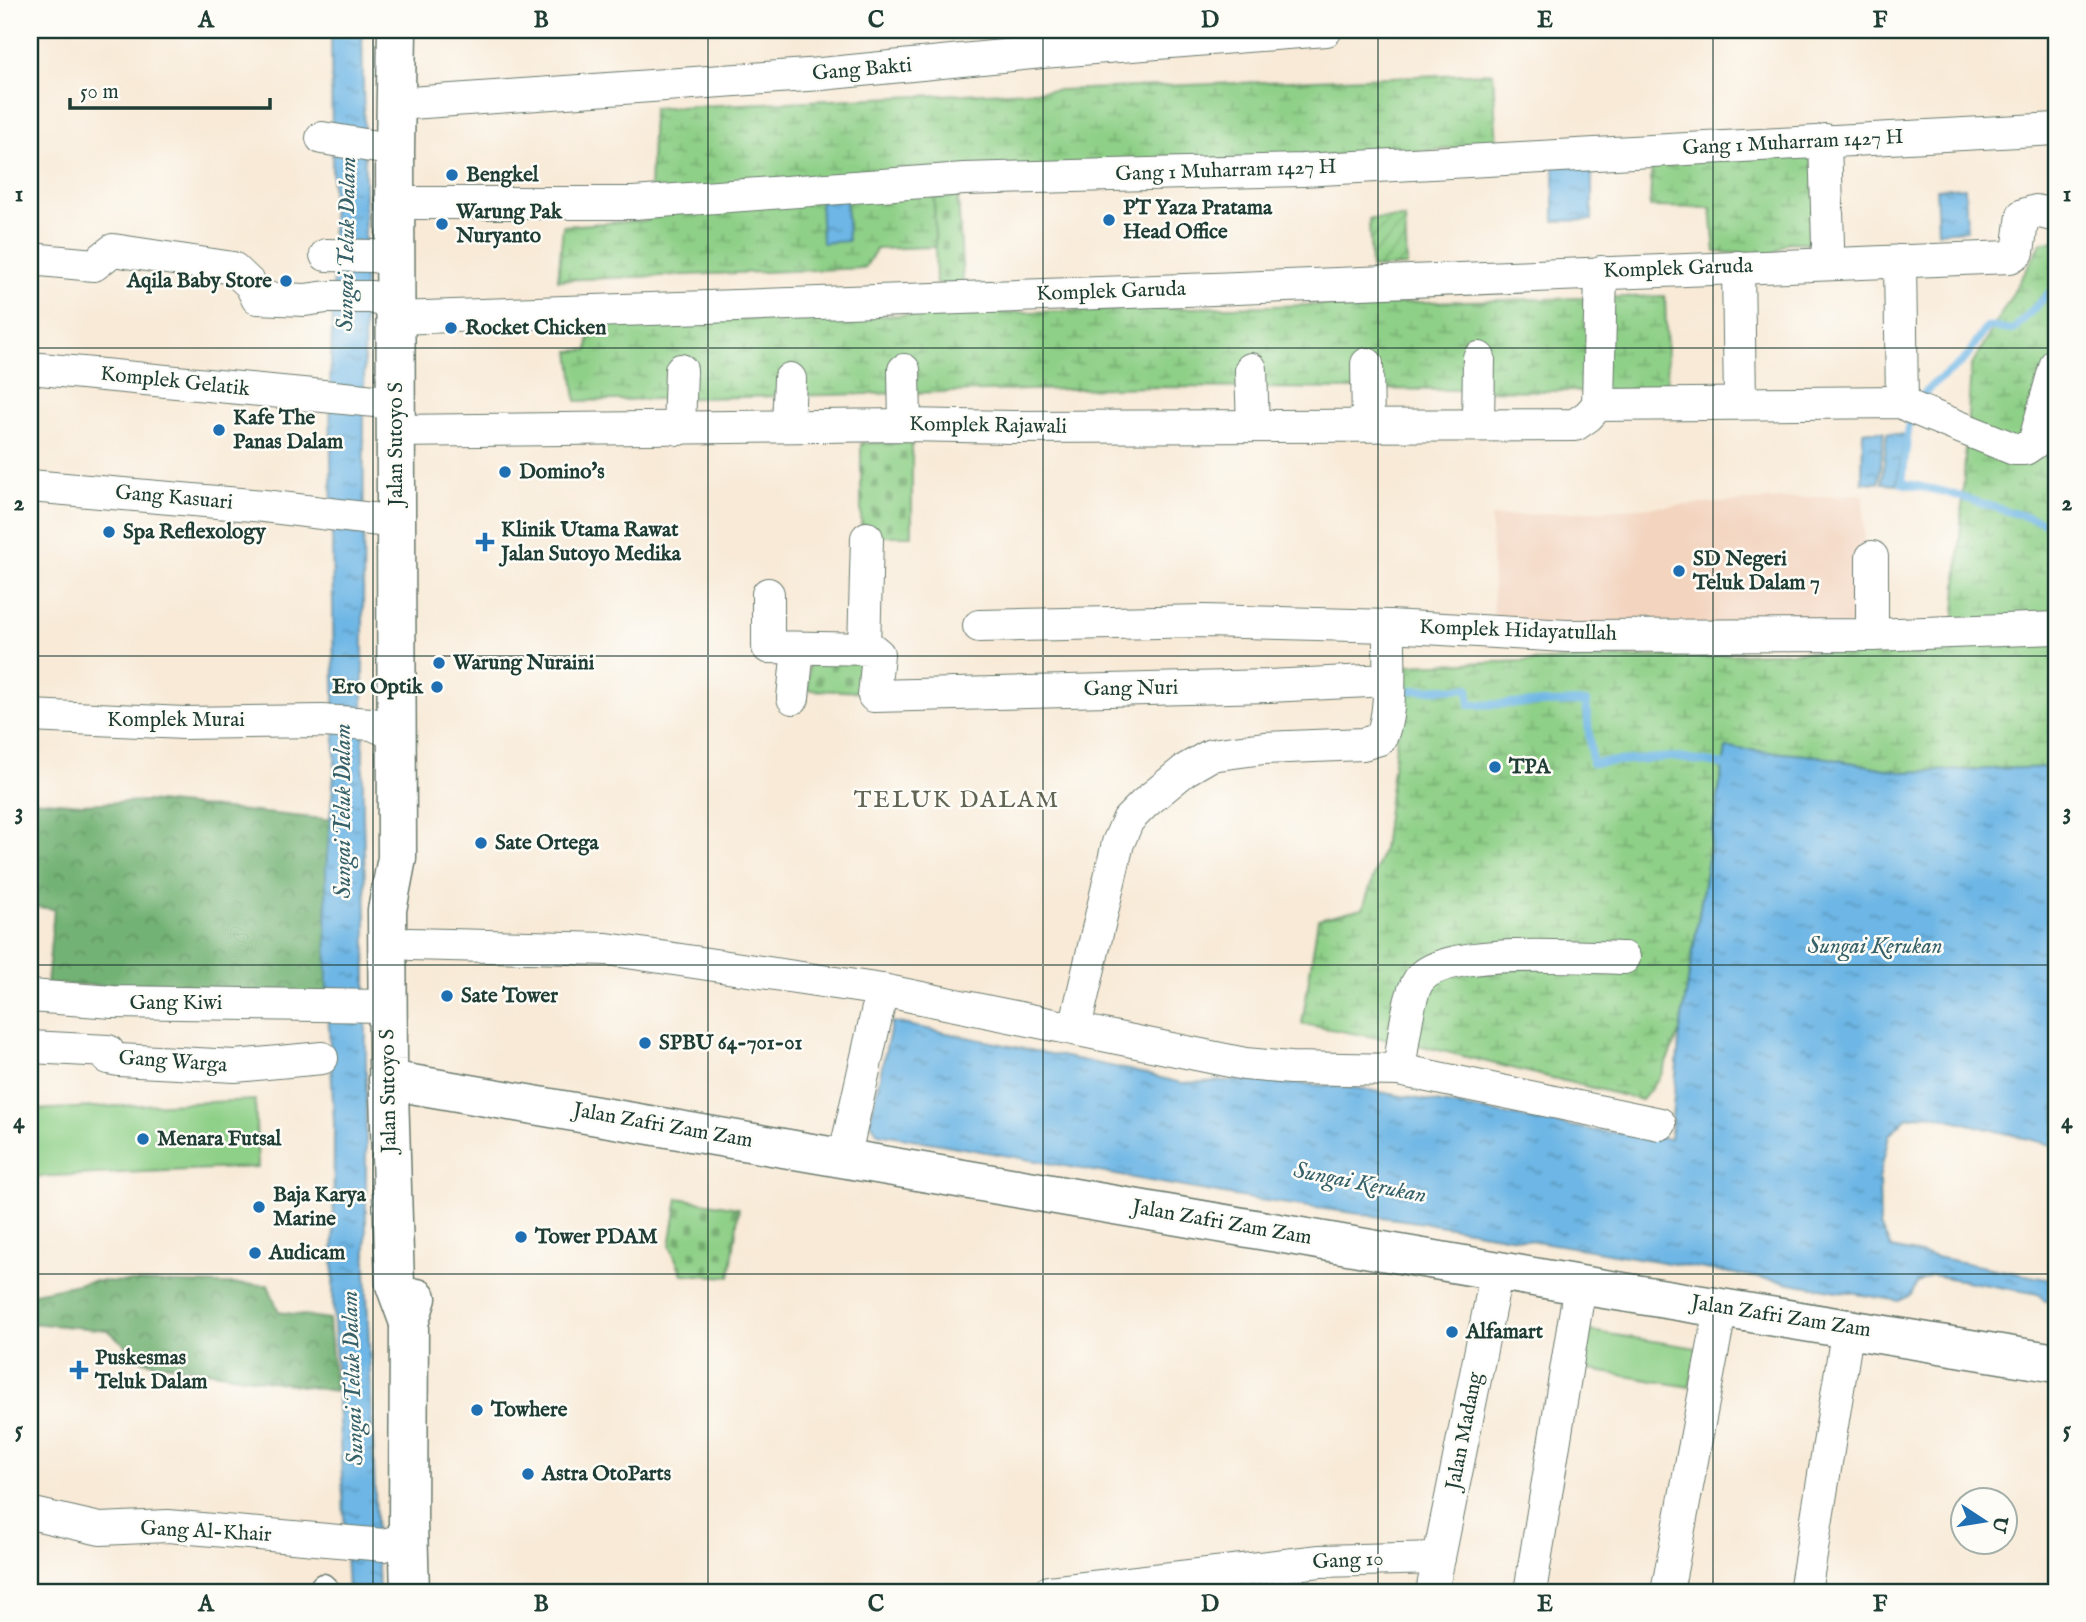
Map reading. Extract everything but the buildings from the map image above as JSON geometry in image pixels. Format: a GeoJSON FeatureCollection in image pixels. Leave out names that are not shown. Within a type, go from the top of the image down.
{"type":"FeatureCollection","features":[{"type":"Feature","properties":{"kind":"main road","name":"Jalan Sutoyo S"},"geometry":{"type":"LineString","coordinates":[[397,30],[396,104],[383,148],[396,202],[384,258],[388,307],[384,520],[385,729],[397,858],[409,911],[410,944],[400,1082]]}},
{"type":"Feature","properties":{"kind":"main road","name":"Jalan Sutoyo S"},"geometry":{"type":"LineString","coordinates":[[397,858],[387,910],[379,1005],[400,1082],[421,1282],[409,1323],[396,1541],[410,1592]]}},
{"type":"Feature","properties":{"kind":"main road","name":"Jalan Zafri Zam Zam"},"geometry":{"type":"LineString","coordinates":[[400,1082],[1580,1285],[2056,1363]]}},
{"type":"Feature","properties":{"kind":"street","name":"Gang Bakti"},"geometry":{"type":"LineString","coordinates":[[396,104],[821,74],[1055,51],[1326,30]]}},
{"type":"Feature","properties":{"kind":"street","name":"Gang 1 Muharram 1427 H"},"geometry":{"type":"LineString","coordinates":[[396,202],[633,203],[964,179],[1302,170],[2056,129]]}},
{"type":"Feature","properties":{"kind":"street"},"geometry":{"type":"LineString","coordinates":[[322,138],[383,148]]}},
{"type":"Feature","properties":{"kind":"street"},"geometry":{"type":"LineString","coordinates":[[1825,141],[1828,245],[1826,263]]}},
{"type":"Feature","properties":{"kind":"street","name":"Komplek Garuda"},"geometry":{"type":"LineString","coordinates":[[30,259],[94,265],[113,250],[233,268],[251,285],[257,298],[305,300],[327,297],[388,307],[1213,289],[1601,271],[2010,257],[2018,252],[2023,215],[2035,211],[2056,216]]}},
{"type":"Feature","properties":{"kind":"street"},"geometry":{"type":"LineString","coordinates":[[326,255],[384,258]]}},
{"type":"Feature","properties":{"kind":"street"},"geometry":{"type":"LineString","coordinates":[[1900,261],[1912,407],[2014,449],[2025,449],[2034,443],[2056,364]]}},
{"type":"Feature","properties":{"kind":"street"},"geometry":{"type":"LineString","coordinates":[[1738,267],[1740,403]]}},
{"type":"Feature","properties":{"kind":"street"},"geometry":{"type":"LineString","coordinates":[[1589,414],[1601,271]]}},
{"type":"Feature","properties":{"kind":"street"},"geometry":{"type":"LineString","coordinates":[[1479,358],[1479,425]]}},
{"type":"Feature","properties":{"kind":"street"},"geometry":{"type":"LineString","coordinates":[[1367,364],[1368,425]]}},
{"type":"Feature","properties":{"kind":"street","name":"Komplek Gelatik"},"geometry":{"type":"LineString","coordinates":[[30,368],[321,396],[387,411]]}},
{"type":"Feature","properties":{"kind":"street"},"geometry":{"type":"LineString","coordinates":[[1251,369],[1253,426]]}},
{"type":"Feature","properties":{"kind":"street"},"geometry":{"type":"LineString","coordinates":[[679,429],[681,370]]}},
{"type":"Feature","properties":{"kind":"street"},"geometry":{"type":"LineString","coordinates":[[904,370],[905,425]]}},
{"type":"Feature","properties":{"kind":"street"},"geometry":{"type":"LineString","coordinates":[[788,426],[790,379]]}},
{"type":"Feature","properties":{"kind":"street","name":"Komplek Rajawali"},"geometry":{"type":"LineString","coordinates":[[387,411],[679,429],[905,425],[1575,425],[1589,414],[1740,403],[1912,407]]}},
{"type":"Feature","properties":{"kind":"street","name":"Gang Kasuari"},"geometry":{"type":"LineString","coordinates":[[30,486],[384,520]]}},
{"type":"Feature","properties":{"kind":"street"},"geometry":{"type":"LineString","coordinates":[[768,594],[768,647],[864,648],[867,538]]}},
{"type":"Feature","properties":{"kind":"street"},"geometry":{"type":"LineString","coordinates":[[1872,557],[1872,635]]}},
{"type":"Feature","properties":{"kind":"street","name":"Komplek Hidayatullah"},"geometry":{"type":"LineString","coordinates":[[979,626],[1204,621],[1390,626],[1567,636],[1872,635],[2056,628]]}},
{"type":"Feature","properties":{"kind":"street"},"geometry":{"type":"LineString","coordinates":[[1075,1028],[1118,843],[1128,820],[1185,770],[1211,755],[1264,748],[1374,743],[1380,739],[1384,732],[1388,690],[1390,626]]}},
{"type":"Feature","properties":{"kind":"street"},"geometry":{"type":"LineString","coordinates":[[793,698],[798,648]]}},
{"type":"Feature","properties":{"kind":"street","name":"Gang Nuri"},"geometry":{"type":"LineString","coordinates":[[864,648],[872,649],[877,654],[874,696],[1269,686],[1388,690]]}},
{"type":"Feature","properties":{"kind":"street","name":"Komplek Murai"},"geometry":{"type":"LineString","coordinates":[[30,716],[184,723],[322,721],[385,729]]}},
{"type":"Feature","properties":{"kind":"street"},"geometry":{"type":"LineString","coordinates":[[410,944],[607,949],[882,990],[1245,1064],[1290,1068],[1399,1070],[1660,1124]]}},
{"type":"Feature","properties":{"kind":"street"},"geometry":{"type":"LineString","coordinates":[[1399,1070],[1416,984],[1425,972],[1441,964],[1511,955],[1624,958]]}},
{"type":"Feature","properties":{"kind":"street"},"geometry":{"type":"LineString","coordinates":[[844,1159],[882,990]]}},
{"type":"Feature","properties":{"kind":"street","name":"Gang Kiwi"},"geometry":{"type":"LineString","coordinates":[[30,996],[113,1002],[379,1005]]}},
{"type":"Feature","properties":{"kind":"street","name":"Gang Warga"},"geometry":{"type":"LineString","coordinates":[[30,1047],[108,1051],[108,1058],[119,1060],[235,1066],[322,1058]]}},
{"type":"Feature","properties":{"kind":"street","name":"Jalan Madang"},"geometry":{"type":"LineString","coordinates":[[1432,1592],[1497,1270]]}},
{"type":"Feature","properties":{"kind":"street"},"geometry":{"type":"LineString","coordinates":[[1530,1592],[1580,1285]]}},
{"type":"Feature","properties":{"kind":"street"},"geometry":{"type":"LineString","coordinates":[[1668,1592],[1721,1307]]}},
{"type":"Feature","properties":{"kind":"street"},"geometry":{"type":"LineString","coordinates":[[1805,1592],[1848,1327]]}},
{"type":"Feature","properties":{"kind":"street","name":"Gang Al-Khair"},"geometry":{"type":"LineString","coordinates":[[30,1513],[100,1530],[168,1526],[341,1542],[396,1541]]}},
{"type":"Feature","properties":{"kind":"street","name":"Gang 10"},"geometry":{"type":"LineString","coordinates":[[1048,1592],[1320,1561],[1439,1558]]}},
{"type":"Feature","properties":{"kind":"shaded area","name":"SD Negeri Teluk Dalam 7"},"geometry":{"type":"Polygon","coordinates":[[[1863,494],[1866,625],[1494,630],[1491,517],[1863,494]]]}},
{"type":"Feature","properties":{"kind":"green space"},"geometry":{"type":"Polygon","coordinates":[[[1493,73],[1497,146],[957,179],[957,246],[876,249],[865,268],[558,280],[563,226],[649,220],[653,108],[1493,73]]]}},
{"type":"Feature","properties":{"kind":"green space"},"geometry":{"type":"Polygon","coordinates":[[[1815,152],[1824,243],[1788,242],[1772,255],[1715,252],[1711,208],[1650,207],[1652,159],[1815,152]]]}},
{"type":"Feature","properties":{"kind":"green space"},"geometry":{"type":"Polygon","coordinates":[[[934,197],[958,197],[963,284],[936,284],[934,197]]]}},
{"type":"Feature","properties":{"kind":"green space"},"geometry":{"type":"Polygon","coordinates":[[[1405,218],[1407,266],[1371,268],[1369,219],[1405,218]]]}},
{"type":"Feature","properties":{"kind":"green space"},"geometry":{"type":"Polygon","coordinates":[[[2056,241],[2056,767],[1901,772],[1817,756],[1726,748],[1680,1031],[1660,1077],[1642,1100],[1418,1045],[1302,1024],[1318,919],[1363,908],[1383,849],[1406,665],[1953,647],[1971,367],[2042,242],[2056,241]]]}},
{"type":"Feature","properties":{"kind":"green space"},"geometry":{"type":"Polygon","coordinates":[[[1665,296],[1668,392],[1155,387],[576,401],[570,351],[588,350],[590,323],[1665,296]]]}},
{"type":"Feature","properties":{"kind":"green space"},"geometry":{"type":"Polygon","coordinates":[[[912,442],[912,536],[861,536],[861,443],[912,442]]]}},
{"type":"Feature","properties":{"kind":"green space"},"geometry":{"type":"Polygon","coordinates":[[[809,651],[872,652],[870,692],[808,690],[809,651]]]}},
{"type":"Feature","properties":{"kind":"green space"},"geometry":{"type":"Polygon","coordinates":[[[30,800],[82,804],[147,801],[333,820],[336,998],[196,988],[47,984],[54,909],[30,906],[30,800]]]}},
{"type":"Feature","properties":{"kind":"green space","name":"Menara Futsal"},"geometry":{"type":"Polygon","coordinates":[[[255,1100],[258,1167],[30,1177],[30,1110],[255,1100]]]}},
{"type":"Feature","properties":{"kind":"green space"},"geometry":{"type":"Polygon","coordinates":[[[678,1198],[739,1208],[730,1277],[682,1274],[670,1246],[678,1198]]]}},
{"type":"Feature","properties":{"kind":"green space"},"geometry":{"type":"Polygon","coordinates":[[[92,1281],[268,1285],[279,1312],[329,1319],[335,1391],[143,1361],[108,1330],[30,1323],[30,1294],[92,1281]]]}},
{"type":"Feature","properties":{"kind":"green space"},"geometry":{"type":"Polygon","coordinates":[[[1590,1331],[1697,1348],[1690,1387],[1584,1369],[1590,1331]]]}},
{"type":"Feature","properties":{"kind":"water","name":"Sungai Teluk Dalam"},"geometry":{"type":"Polygon","coordinates":[[[331,30],[362,30],[365,177],[363,817],[366,915],[366,1271],[379,1592],[348,1592],[333,1306],[334,1122],[327,990],[326,868],[335,761],[330,385],[333,305],[331,30]]]}},
{"type":"Feature","properties":{"kind":"water"},"geometry":{"type":"Polygon","coordinates":[[[1554,165],[1592,165],[1592,220],[1554,221],[1554,165]]]}},
{"type":"Feature","properties":{"kind":"water"},"geometry":{"type":"Polygon","coordinates":[[[1965,187],[1967,230],[1938,232],[1936,189],[1965,187]]]}},
{"type":"Feature","properties":{"kind":"water"},"geometry":{"type":"Polygon","coordinates":[[[846,198],[848,241],[822,243],[820,200],[846,198]]]}},
{"type":"Feature","properties":{"kind":"water"},"geometry":{"type":"Polygon","coordinates":[[[1863,431],[1884,431],[1879,483],[1862,482],[1863,431]]]}},
{"type":"Feature","properties":{"kind":"water"},"geometry":{"type":"Polygon","coordinates":[[[1887,433],[1905,435],[1897,484],[1882,483],[1887,433]]]}},
{"type":"Feature","properties":{"kind":"water","name":"Sungai Kerukan"},"geometry":{"type":"Polygon","coordinates":[[[1726,748],[1817,756],[1901,772],[2056,767],[2056,1146],[1929,1114],[1906,1118],[1889,1135],[1879,1179],[1880,1226],[1891,1248],[2056,1281],[2056,1301],[2045,1301],[2038,1294],[1932,1275],[1917,1283],[1911,1295],[1899,1301],[1432,1224],[1252,1199],[878,1133],[870,1121],[892,1022],[1125,1069],[1181,1083],[1247,1080],[1357,1088],[1592,1130],[1670,1139],[1680,1031],[1726,748]]]}},
{"type":"Feature","properties":{"kind":"waterway"},"geometry":{"type":"LineString","coordinates":[[1918,404],[1927,390],[1965,359],[1987,327],[2013,330],[2056,286]]}},
{"type":"Feature","properties":{"kind":"waterway"},"geometry":{"type":"LineString","coordinates":[[1912,416],[1902,483],[1945,492],[2056,526]]}},
{"type":"Feature","properties":{"kind":"waterway"},"geometry":{"type":"LineString","coordinates":[[1396,691],[1468,688],[1470,705],[1586,702],[1592,763],[1672,757],[1732,766]]}},
{"type":"Feature","properties":{"kind":"place","name":"Bengkel"},"geometry":{"type":"Point","coordinates":[452,175]}},
{"type":"Feature","properties":{"kind":"place","name":"PT Yaza Pratama Head Office"},"geometry":{"type":"Point","coordinates":[1109,220]}},
{"type":"Feature","properties":{"kind":"place","name":"Warung Pak Nuryanto"},"geometry":{"type":"Point","coordinates":[442,224]}},
{"type":"Feature","properties":{"kind":"place","name":"Aqila Baby Store"},"geometry":{"type":"Point","coordinates":[286,281]}},
{"type":"Feature","properties":{"kind":"place","name":"Rocket Chicken"},"geometry":{"type":"Point","coordinates":[451,328]}},
{"type":"Feature","properties":{"kind":"place","name":"Kafe The Panas Dalam"},"geometry":{"type":"Point","coordinates":[219,430]}},
{"type":"Feature","properties":{"kind":"place","name":"Domino's"},"geometry":{"type":"Point","coordinates":[505,472]}},
{"type":"Feature","properties":{"kind":"place","name":"Spa Reflexology"},"geometry":{"type":"Point","coordinates":[109,532]}},
{"type":"Feature","properties":{"kind":"place","name":"Klinik Utama Rawat Jalan Sutoyo Medika"},"geometry":{"type":"Point","coordinates":[485,542]}},
{"type":"Feature","properties":{"kind":"place","name":"SD Negeri Teluk Dalam 7"},"geometry":{"type":"Point","coordinates":[1679,571]}},
{"type":"Feature","properties":{"kind":"place","name":"Warung Nuraini"},"geometry":{"type":"Point","coordinates":[439,663]}},
{"type":"Feature","properties":{"kind":"place","name":"Ero Optik"},"geometry":{"type":"Point","coordinates":[437,687]}},
{"type":"Feature","properties":{"kind":"place","name":"TPA"},"geometry":{"type":"Point","coordinates":[1495,767]}},
{"type":"Feature","properties":{"kind":"place","name":"Sate Ortega"},"geometry":{"type":"Point","coordinates":[481,843]}},
{"type":"Feature","properties":{"kind":"place","name":"Sate Tower"},"geometry":{"type":"Point","coordinates":[447,996]}},
{"type":"Feature","properties":{"kind":"place","name":"SPBU 64-701-01"},"geometry":{"type":"Point","coordinates":[645,1043]}},
{"type":"Feature","properties":{"kind":"place","name":"Menara Futsal"},"geometry":{"type":"Point","coordinates":[143,1139]}},
{"type":"Feature","properties":{"kind":"place","name":"Baja Karya Marine"},"geometry":{"type":"Point","coordinates":[259,1207]}},
{"type":"Feature","properties":{"kind":"place","name":"Tower PDAM"},"geometry":{"type":"Point","coordinates":[521,1237]}},
{"type":"Feature","properties":{"kind":"place","name":"Audicam"},"geometry":{"type":"Point","coordinates":[255,1253]}},
{"type":"Feature","properties":{"kind":"place","name":"Alfamart"},"geometry":{"type":"Point","coordinates":[1452,1332]}},
{"type":"Feature","properties":{"kind":"place","name":"Puskesmas Teluk Dalam"},"geometry":{"type":"Point","coordinates":[79,1370]}},
{"type":"Feature","properties":{"kind":"place","name":"Towhere"},"geometry":{"type":"Point","coordinates":[477,1410]}},
{"type":"Feature","properties":{"kind":"place","name":"Astra OtoParts"},"geometry":{"type":"Point","coordinates":[528,1474]}},
{"type":"Feature","properties":{"kind":"district","name":"TELUK DALAM"},"geometry":{"type":"Point","coordinates":[957,800]}}]}
